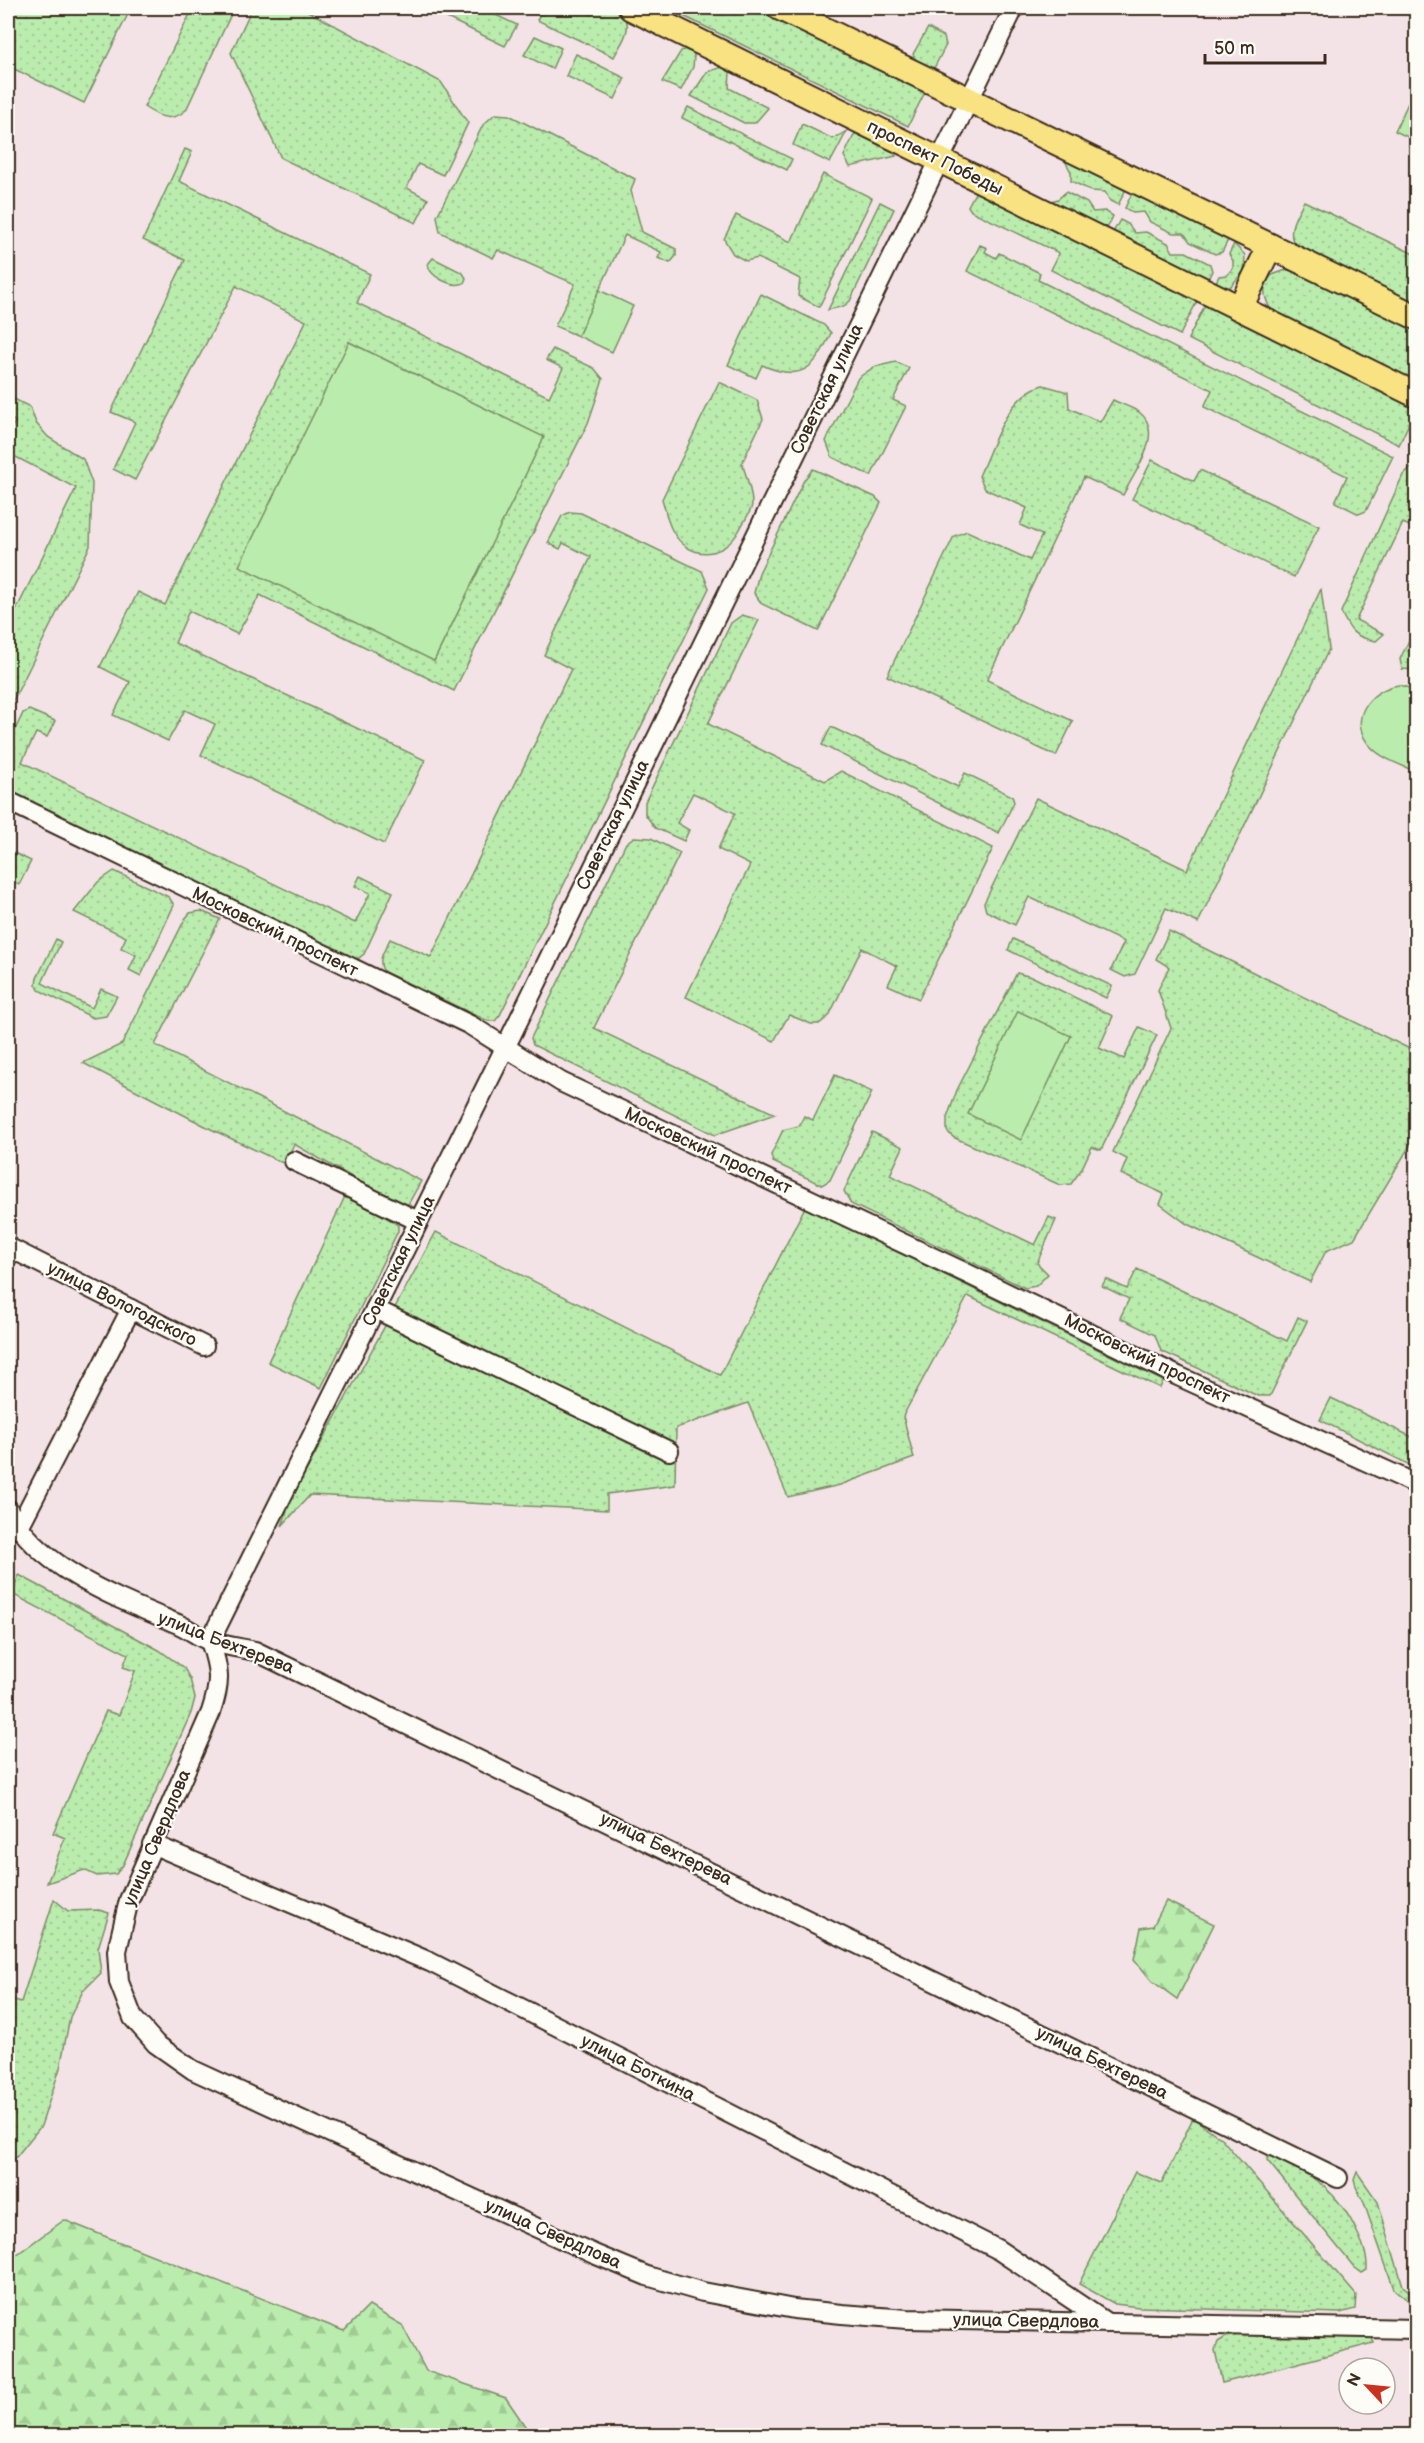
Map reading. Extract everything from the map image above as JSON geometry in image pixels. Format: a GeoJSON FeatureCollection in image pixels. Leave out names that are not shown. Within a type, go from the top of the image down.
{"type":"FeatureCollection","features":[{"type":"Feature","properties":{"kind":"main road","name":"проспект Победы"},"geometry":{"type":"LineString","coordinates":[[631,8],[1416,395]]}},
{"type":"Feature","properties":{"kind":"main road"},"geometry":{"type":"LineString","coordinates":[[780,8],[1416,317]]}},
{"type":"Feature","properties":{"kind":"main road"},"geometry":{"type":"LineString","coordinates":[[1240,308],[1270,246]]}},
{"type":"Feature","properties":{"kind":"street","name":"Советская улица"},"geometry":{"type":"LineString","coordinates":[[210,1641],[505,1048],[1014,8]]}},
{"type":"Feature","properties":{"kind":"street","name":"Московский проспект"},"geometry":{"type":"LineString","coordinates":[[8,801],[471,1025],[548,1075],[966,1272],[1178,1376],[1416,1484]]}},
{"type":"Feature","properties":{"kind":"street"},"geometry":{"type":"LineString","coordinates":[[294,1161],[418,1221]]}},
{"type":"Feature","properties":{"kind":"street","name":"улица Вологодского"},"geometry":{"type":"LineString","coordinates":[[8,1247],[204,1346]]}},
{"type":"Feature","properties":{"kind":"street"},"geometry":{"type":"LineString","coordinates":[[18,1529],[131,1309]]}},
{"type":"Feature","properties":{"kind":"street"},"geometry":{"type":"LineString","coordinates":[[375,1309],[669,1450]]}},
{"type":"Feature","properties":{"kind":"street","name":"улица Бехтерева"},"geometry":{"type":"LineString","coordinates":[[8,1509],[18,1529],[35,1548],[139,1609],[179,1625],[210,1641],[266,1656],[1338,2178]]}},
{"type":"Feature","properties":{"kind":"street","name":"улица Свердлова"},"geometry":{"type":"LineString","coordinates":[[210,1641],[218,1664],[219,1688],[211,1712],[129,1900],[117,1952],[119,1982],[133,2018],[156,2044],[193,2070],[594,2254],[646,2276],[703,2292],[794,2308],[907,2319],[1416,2329]]}},
{"type":"Feature","properties":{"kind":"street","name":"улица Боткина"},"geometry":{"type":"LineString","coordinates":[[152,1844],[441,1968],[997,2249],[1108,2323]]}},
{"type":"Feature","properties":{"kind":"green space"},"geometry":{"type":"Polygon","coordinates":[[[8,8],[131,8],[84,103],[8,66],[8,8]]]}},
{"type":"Feature","properties":{"kind":"green space"},"geometry":{"type":"Polygon","coordinates":[[[193,8],[234,8],[186,110],[175,116],[160,116],[144,107],[193,8]]]}},
{"type":"Feature","properties":{"kind":"green space"},"geometry":{"type":"Polygon","coordinates":[[[252,8],[302,8],[441,82],[468,123],[443,175],[418,164],[407,188],[428,199],[416,223],[281,158],[231,53],[252,8]]]}},
{"type":"Feature","properties":{"kind":"green space"},"geometry":{"type":"Polygon","coordinates":[[[426,8],[481,8],[517,25],[505,46],[426,8]]]}},
{"type":"Feature","properties":{"kind":"green space"},"geometry":{"type":"Polygon","coordinates":[[[543,8],[620,8],[627,21],[626,32],[614,57],[537,20],[543,8]]]}},
{"type":"Feature","properties":{"kind":"green space"},"geometry":{"type":"Polygon","coordinates":[[[667,8],[757,8],[926,90],[908,126],[667,8]]]}},
{"type":"Feature","properties":{"kind":"green space"},"geometry":{"type":"Polygon","coordinates":[[[928,28],[944,37],[946,45],[933,70],[917,62],[913,54],[928,28]]]}},
{"type":"Feature","properties":{"kind":"green space"},"geometry":{"type":"Polygon","coordinates":[[[535,36],[561,48],[552,69],[524,55],[535,36]]]}},
{"type":"Feature","properties":{"kind":"green space"},"geometry":{"type":"Polygon","coordinates":[[[695,46],[693,67],[681,90],[662,82],[681,51],[695,46]]]}},
{"type":"Feature","properties":{"kind":"green space"},"geometry":{"type":"Polygon","coordinates":[[[576,54],[625,78],[615,99],[566,76],[576,54]]]}},
{"type":"Feature","properties":{"kind":"green space"},"geometry":{"type":"Polygon","coordinates":[[[722,67],[730,72],[729,88],[768,108],[755,123],[744,123],[691,96],[707,72],[722,67]]]}},
{"type":"Feature","properties":{"kind":"green space"},"geometry":{"type":"Polygon","coordinates":[[[1416,86],[1416,141],[1395,131],[1416,86]]]}},
{"type":"Feature","properties":{"kind":"green space"},"geometry":{"type":"Polygon","coordinates":[[[688,107],[792,159],[787,170],[682,118],[688,107]]]}},
{"type":"Feature","properties":{"kind":"green space"},"geometry":{"type":"Polygon","coordinates":[[[495,114],[509,115],[635,179],[631,191],[642,232],[676,249],[676,256],[670,263],[658,258],[661,252],[625,235],[578,336],[555,326],[575,284],[498,250],[493,258],[440,232],[437,216],[483,125],[495,114]]]}},
{"type":"Feature","properties":{"kind":"green space"},"geometry":{"type":"Polygon","coordinates":[[[802,124],[833,139],[847,131],[830,163],[793,145],[802,124]]]}},
{"type":"Feature","properties":{"kind":"green space"},"geometry":{"type":"Polygon","coordinates":[[[855,133],[893,152],[896,156],[850,167],[844,156],[855,133]]]}},
{"type":"Feature","properties":{"kind":"green space"},"geometry":{"type":"Polygon","coordinates":[[[185,149],[192,152],[179,181],[370,274],[357,303],[549,397],[563,368],[546,360],[553,349],[594,368],[603,379],[588,423],[454,691],[260,595],[237,634],[189,611],[175,643],[425,760],[384,844],[201,755],[215,724],[185,710],[168,741],[113,715],[130,682],[100,667],[138,592],[165,605],[306,321],[236,286],[135,480],[113,469],[135,422],[111,412],[185,260],[143,240],[185,149]],[[349,342],[434,661],[543,437],[349,342]]]}},
{"type":"Feature","properties":{"kind":"green space"},"geometry":{"type":"Polygon","coordinates":[[[1064,159],[1126,189],[1118,205],[1110,201],[1105,192],[1092,191],[1071,181],[1071,172],[1064,159]]]}},
{"type":"Feature","properties":{"kind":"green space"},"geometry":{"type":"Polygon","coordinates":[[[823,174],[872,198],[819,307],[798,296],[800,279],[758,258],[746,261],[733,254],[724,239],[736,215],[791,242],[823,174]]]}},
{"type":"Feature","properties":{"kind":"green space"},"geometry":{"type":"Polygon","coordinates":[[[976,191],[1197,301],[1180,335],[1051,270],[1059,253],[971,211],[968,206],[976,191]]]}},
{"type":"Feature","properties":{"kind":"green space"},"geometry":{"type":"Polygon","coordinates":[[[1066,192],[1087,203],[1093,212],[1105,211],[1113,216],[1105,233],[1047,202],[1058,199],[1066,192]]]}},
{"type":"Feature","properties":{"kind":"green space"},"geometry":{"type":"Polygon","coordinates":[[[1132,193],[1228,240],[1222,252],[1215,254],[1190,242],[1184,233],[1173,233],[1150,222],[1144,212],[1133,213],[1125,208],[1132,193]]]}},
{"type":"Feature","properties":{"kind":"green space"},"geometry":{"type":"Polygon","coordinates":[[[1304,201],[1416,255],[1416,308],[1295,246],[1292,240],[1292,229],[1304,201]]]}},
{"type":"Feature","properties":{"kind":"green space"},"geometry":{"type":"Polygon","coordinates":[[[880,202],[894,209],[850,301],[844,306],[828,310],[880,202]]]}},
{"type":"Feature","properties":{"kind":"green space"},"geometry":{"type":"Polygon","coordinates":[[[1120,220],[1128,224],[1135,233],[1146,232],[1168,243],[1173,252],[1186,252],[1210,264],[1212,271],[1206,283],[1111,236],[1120,220]]]}},
{"type":"Feature","properties":{"kind":"green space"},"geometry":{"type":"Polygon","coordinates":[[[1234,244],[1245,255],[1244,271],[1230,287],[1214,286],[1219,276],[1227,275],[1233,268],[1233,261],[1229,254],[1234,244]]]}},
{"type":"Feature","properties":{"kind":"green space"},"geometry":{"type":"Polygon","coordinates":[[[980,245],[987,248],[985,252],[996,258],[999,253],[1040,273],[1038,280],[1393,456],[1366,511],[1359,514],[1335,502],[1347,476],[1204,407],[1212,390],[967,271],[980,245]]]}},
{"type":"Feature","properties":{"kind":"green space"},"geometry":{"type":"Polygon","coordinates":[[[433,258],[463,273],[466,278],[464,283],[448,283],[432,273],[428,264],[433,258]]]}},
{"type":"Feature","properties":{"kind":"green space"},"geometry":{"type":"Polygon","coordinates":[[[1286,270],[1295,271],[1416,330],[1416,388],[1275,318],[1265,296],[1265,286],[1272,275],[1286,270]]]}},
{"type":"Feature","properties":{"kind":"green space"},"geometry":{"type":"Polygon","coordinates":[[[599,290],[633,306],[612,352],[578,336],[599,290]]]}},
{"type":"Feature","properties":{"kind":"green space"},"geometry":{"type":"Polygon","coordinates":[[[761,294],[824,325],[831,333],[819,355],[806,369],[787,373],[762,365],[756,378],[728,365],[761,294]]]}},
{"type":"Feature","properties":{"kind":"green space"},"geometry":{"type":"Polygon","coordinates":[[[1205,305],[1404,403],[1410,408],[1411,419],[1399,445],[1188,339],[1205,305]]]}},
{"type":"Feature","properties":{"kind":"green space"},"geometry":{"type":"Polygon","coordinates":[[[349,342],[544,437],[434,661],[239,566],[349,342]]]}},
{"type":"Feature","properties":{"kind":"green space"},"geometry":{"type":"Polygon","coordinates":[[[896,362],[909,368],[893,400],[906,406],[871,476],[832,457],[826,441],[858,378],[874,367],[896,362]]]}},
{"type":"Feature","properties":{"kind":"green space"},"geometry":{"type":"Polygon","coordinates":[[[719,382],[757,400],[763,419],[742,463],[749,483],[751,510],[733,539],[725,547],[706,553],[687,547],[679,540],[670,526],[662,499],[719,382]]]}},
{"type":"Feature","properties":{"kind":"green space"},"geometry":{"type":"Polygon","coordinates":[[[1043,385],[1068,392],[1069,408],[1100,422],[1113,400],[1139,412],[1147,420],[1149,430],[1149,441],[1145,453],[1123,495],[1084,477],[987,680],[1073,721],[1056,756],[887,676],[954,536],[967,531],[1030,560],[1042,535],[1020,525],[1027,508],[985,489],[979,476],[996,436],[1011,410],[1031,390],[1043,385]]]}},
{"type":"Feature","properties":{"kind":"green space"},"geometry":{"type":"Polygon","coordinates":[[[8,396],[30,407],[36,423],[48,437],[83,459],[92,483],[90,546],[8,711],[8,627],[76,488],[8,453],[8,437],[15,421],[8,418],[8,396]]]}},
{"type":"Feature","properties":{"kind":"green space"},"geometry":{"type":"Polygon","coordinates":[[[1152,460],[1194,481],[1200,470],[1319,526],[1294,577],[1132,499],[1152,460]]]}},
{"type":"Feature","properties":{"kind":"green space"},"geometry":{"type":"Polygon","coordinates":[[[1410,468],[1416,469],[1416,529],[1403,523],[1356,620],[1384,634],[1376,641],[1353,632],[1341,612],[1403,475],[1410,468]]]}},
{"type":"Feature","properties":{"kind":"green space"},"geometry":{"type":"Polygon","coordinates":[[[813,469],[875,497],[881,503],[818,631],[762,604],[754,593],[759,573],[804,480],[813,469]]]}},
{"type":"Feature","properties":{"kind":"green space"},"geometry":{"type":"Polygon","coordinates":[[[570,512],[581,513],[702,571],[709,588],[500,1015],[495,1021],[488,1021],[384,972],[381,959],[390,939],[431,957],[571,669],[544,655],[591,557],[563,543],[560,549],[548,543],[562,516],[570,512]]]}},
{"type":"Feature","properties":{"kind":"green space"},"geometry":{"type":"Polygon","coordinates":[[[1321,589],[1329,649],[1198,923],[1166,908],[1135,974],[1125,977],[1111,970],[1124,942],[1029,897],[1015,925],[986,911],[984,903],[1036,798],[1187,870],[1321,589]]]}},
{"type":"Feature","properties":{"kind":"green space"},"geometry":{"type":"Polygon","coordinates":[[[742,615],[759,620],[708,724],[825,781],[841,771],[993,848],[919,999],[888,985],[897,966],[862,948],[829,1016],[819,1024],[811,1024],[789,1015],[774,1041],[686,997],[750,865],[718,849],[735,813],[693,793],[677,823],[689,830],[684,841],[655,828],[645,814],[645,802],[731,623],[742,615]]]}},
{"type":"Feature","properties":{"kind":"green space"},"geometry":{"type":"Polygon","coordinates":[[[1416,626],[1416,670],[1402,669],[1400,659],[1416,626]]]}},
{"type":"Feature","properties":{"kind":"green space"},"geometry":{"type":"Polygon","coordinates":[[[1399,685],[1416,690],[1416,772],[1386,758],[1371,747],[1361,727],[1364,708],[1370,700],[1378,693],[1399,685]]]}},
{"type":"Feature","properties":{"kind":"green space"},"geometry":{"type":"Polygon","coordinates":[[[29,710],[55,721],[47,737],[36,733],[22,762],[355,923],[370,893],[355,886],[360,876],[393,892],[364,954],[355,961],[8,796],[8,745],[23,713],[29,710]]]}},
{"type":"Feature","properties":{"kind":"green space"},"geometry":{"type":"Polygon","coordinates":[[[831,727],[958,787],[965,773],[1012,796],[1014,802],[999,833],[822,745],[831,727]]]}},
{"type":"Feature","properties":{"kind":"green space"},"geometry":{"type":"Polygon","coordinates":[[[634,837],[651,838],[680,853],[594,1028],[775,1114],[715,1135],[533,1045],[531,1038],[626,843],[634,837]]]}},
{"type":"Feature","properties":{"kind":"green space"},"geometry":{"type":"Polygon","coordinates":[[[8,850],[31,861],[19,885],[8,879],[8,850]]]}},
{"type":"Feature","properties":{"kind":"green space"},"geometry":{"type":"Polygon","coordinates":[[[114,871],[169,897],[174,905],[141,976],[129,970],[136,955],[121,948],[126,937],[74,912],[98,882],[114,871]]]}},
{"type":"Feature","properties":{"kind":"green space"},"geometry":{"type":"Polygon","coordinates":[[[201,911],[220,919],[155,1045],[421,1181],[406,1208],[294,1144],[285,1164],[83,1063],[122,1044],[185,919],[190,913],[201,911]]]}},
{"type":"Feature","properties":{"kind":"green space"},"geometry":{"type":"Polygon","coordinates":[[[1169,931],[1416,1052],[1415,1137],[1354,1239],[1326,1251],[1310,1282],[1187,1224],[1160,1204],[1164,1194],[1121,1174],[1127,1159],[1113,1152],[1171,1028],[1158,990],[1169,967],[1156,959],[1169,931]]]}},
{"type":"Feature","properties":{"kind":"green space"},"geometry":{"type":"Polygon","coordinates":[[[56,939],[61,942],[42,983],[92,1008],[101,989],[117,996],[106,1016],[93,1018],[39,990],[36,984],[37,978],[56,939]]]}},
{"type":"Feature","properties":{"kind":"green space"},"geometry":{"type":"Polygon","coordinates":[[[1013,939],[1112,986],[1106,998],[1008,950],[1013,939]]]}},
{"type":"Feature","properties":{"kind":"green space"},"geometry":{"type":"Polygon","coordinates":[[[1017,973],[1035,978],[1113,1016],[1099,1048],[1124,1059],[1139,1027],[1157,1035],[1101,1150],[1092,1147],[1071,1184],[1060,1185],[953,1137],[947,1131],[947,1118],[957,1090],[1017,973]]]}},
{"type":"Feature","properties":{"kind":"green space"},"geometry":{"type":"Polygon","coordinates":[[[1018,1011],[1071,1036],[1021,1140],[968,1114],[1018,1011]]]}},
{"type":"Feature","properties":{"kind":"green space"},"geometry":{"type":"Polygon","coordinates":[[[835,1075],[872,1092],[830,1180],[822,1185],[773,1162],[771,1155],[783,1130],[799,1126],[804,1116],[813,1120],[835,1075]]]}},
{"type":"Feature","properties":{"kind":"green space"},"geometry":{"type":"Polygon","coordinates":[[[872,1132],[903,1147],[890,1175],[1035,1245],[1049,1217],[1056,1220],[1037,1263],[1048,1274],[1036,1286],[1025,1288],[851,1204],[844,1191],[872,1132]]]}},
{"type":"Feature","properties":{"kind":"green space"},"geometry":{"type":"Polygon","coordinates":[[[347,1192],[398,1225],[398,1231],[321,1388],[268,1362],[347,1192]]]}},
{"type":"Feature","properties":{"kind":"green space"},"geometry":{"type":"Polygon","coordinates":[[[805,1207],[1163,1381],[1160,1388],[968,1296],[903,1416],[914,1458],[840,1485],[788,1497],[748,1403],[676,1428],[675,1485],[607,1494],[607,1510],[310,1495],[282,1526],[292,1497],[436,1232],[720,1375],[805,1207]]]}},
{"type":"Feature","properties":{"kind":"green space"},"geometry":{"type":"Polygon","coordinates":[[[1137,1269],[1287,1341],[1298,1317],[1307,1321],[1270,1396],[1258,1396],[1161,1351],[1155,1335],[1120,1318],[1129,1299],[1102,1286],[1106,1279],[1127,1289],[1137,1269]]]}},
{"type":"Feature","properties":{"kind":"green space"},"geometry":{"type":"Polygon","coordinates":[[[1331,1398],[1416,1439],[1416,1468],[1320,1420],[1331,1398]]]}},
{"type":"Feature","properties":{"kind":"green space"},"geometry":{"type":"Polygon","coordinates":[[[19,1575],[159,1650],[184,1668],[190,1679],[195,1698],[191,1713],[123,1865],[116,1874],[97,1876],[84,1870],[47,1883],[65,1838],[53,1833],[106,1711],[119,1715],[135,1671],[123,1667],[128,1654],[12,1594],[19,1575]]]}},
{"type":"Feature","properties":{"kind":"green space"},"geometry":{"type":"Polygon","coordinates":[[[54,1899],[68,1911],[99,1910],[109,1913],[98,1948],[101,1973],[83,1991],[70,2017],[60,2068],[41,2126],[8,2167],[8,1998],[21,2002],[54,1899]]]}},
{"type":"Feature","properties":{"kind":"green space"},"geometry":{"type":"Polygon","coordinates":[[[1166,1901],[1214,1924],[1177,1999],[1152,1981],[1134,1959],[1141,1928],[1153,1926],[1166,1901]]]}},
{"type":"Feature","properties":{"kind":"green space"},"geometry":{"type":"Polygon","coordinates":[[[1193,2118],[1222,2139],[1356,2295],[1355,2309],[1340,2313],[1139,2307],[1115,2304],[1079,2284],[1135,2172],[1162,2183],[1193,2118]]]}},
{"type":"Feature","properties":{"kind":"green space"},"geometry":{"type":"Polygon","coordinates":[[[1269,2154],[1311,2176],[1333,2195],[1360,2238],[1366,2256],[1367,2270],[1362,2273],[1354,2267],[1267,2160],[1269,2154]]]}},
{"type":"Feature","properties":{"kind":"green space"},"geometry":{"type":"Polygon","coordinates":[[[1357,2172],[1378,2202],[1403,2286],[1416,2297],[1416,2307],[1394,2289],[1364,2203],[1356,2187],[1354,2180],[1357,2172]]]}},
{"type":"Feature","properties":{"kind":"green space"},"geometry":{"type":"Polygon","coordinates":[[[64,2220],[344,2331],[369,2306],[402,2325],[426,2371],[506,2398],[527,2429],[540,2435],[8,2435],[8,2261],[64,2220]]]}},
{"type":"Feature","properties":{"kind":"green space"},"geometry":{"type":"Polygon","coordinates":[[[1238,2335],[1372,2338],[1374,2343],[1222,2383],[1215,2350],[1218,2342],[1226,2337],[1238,2335]]]}}]}
